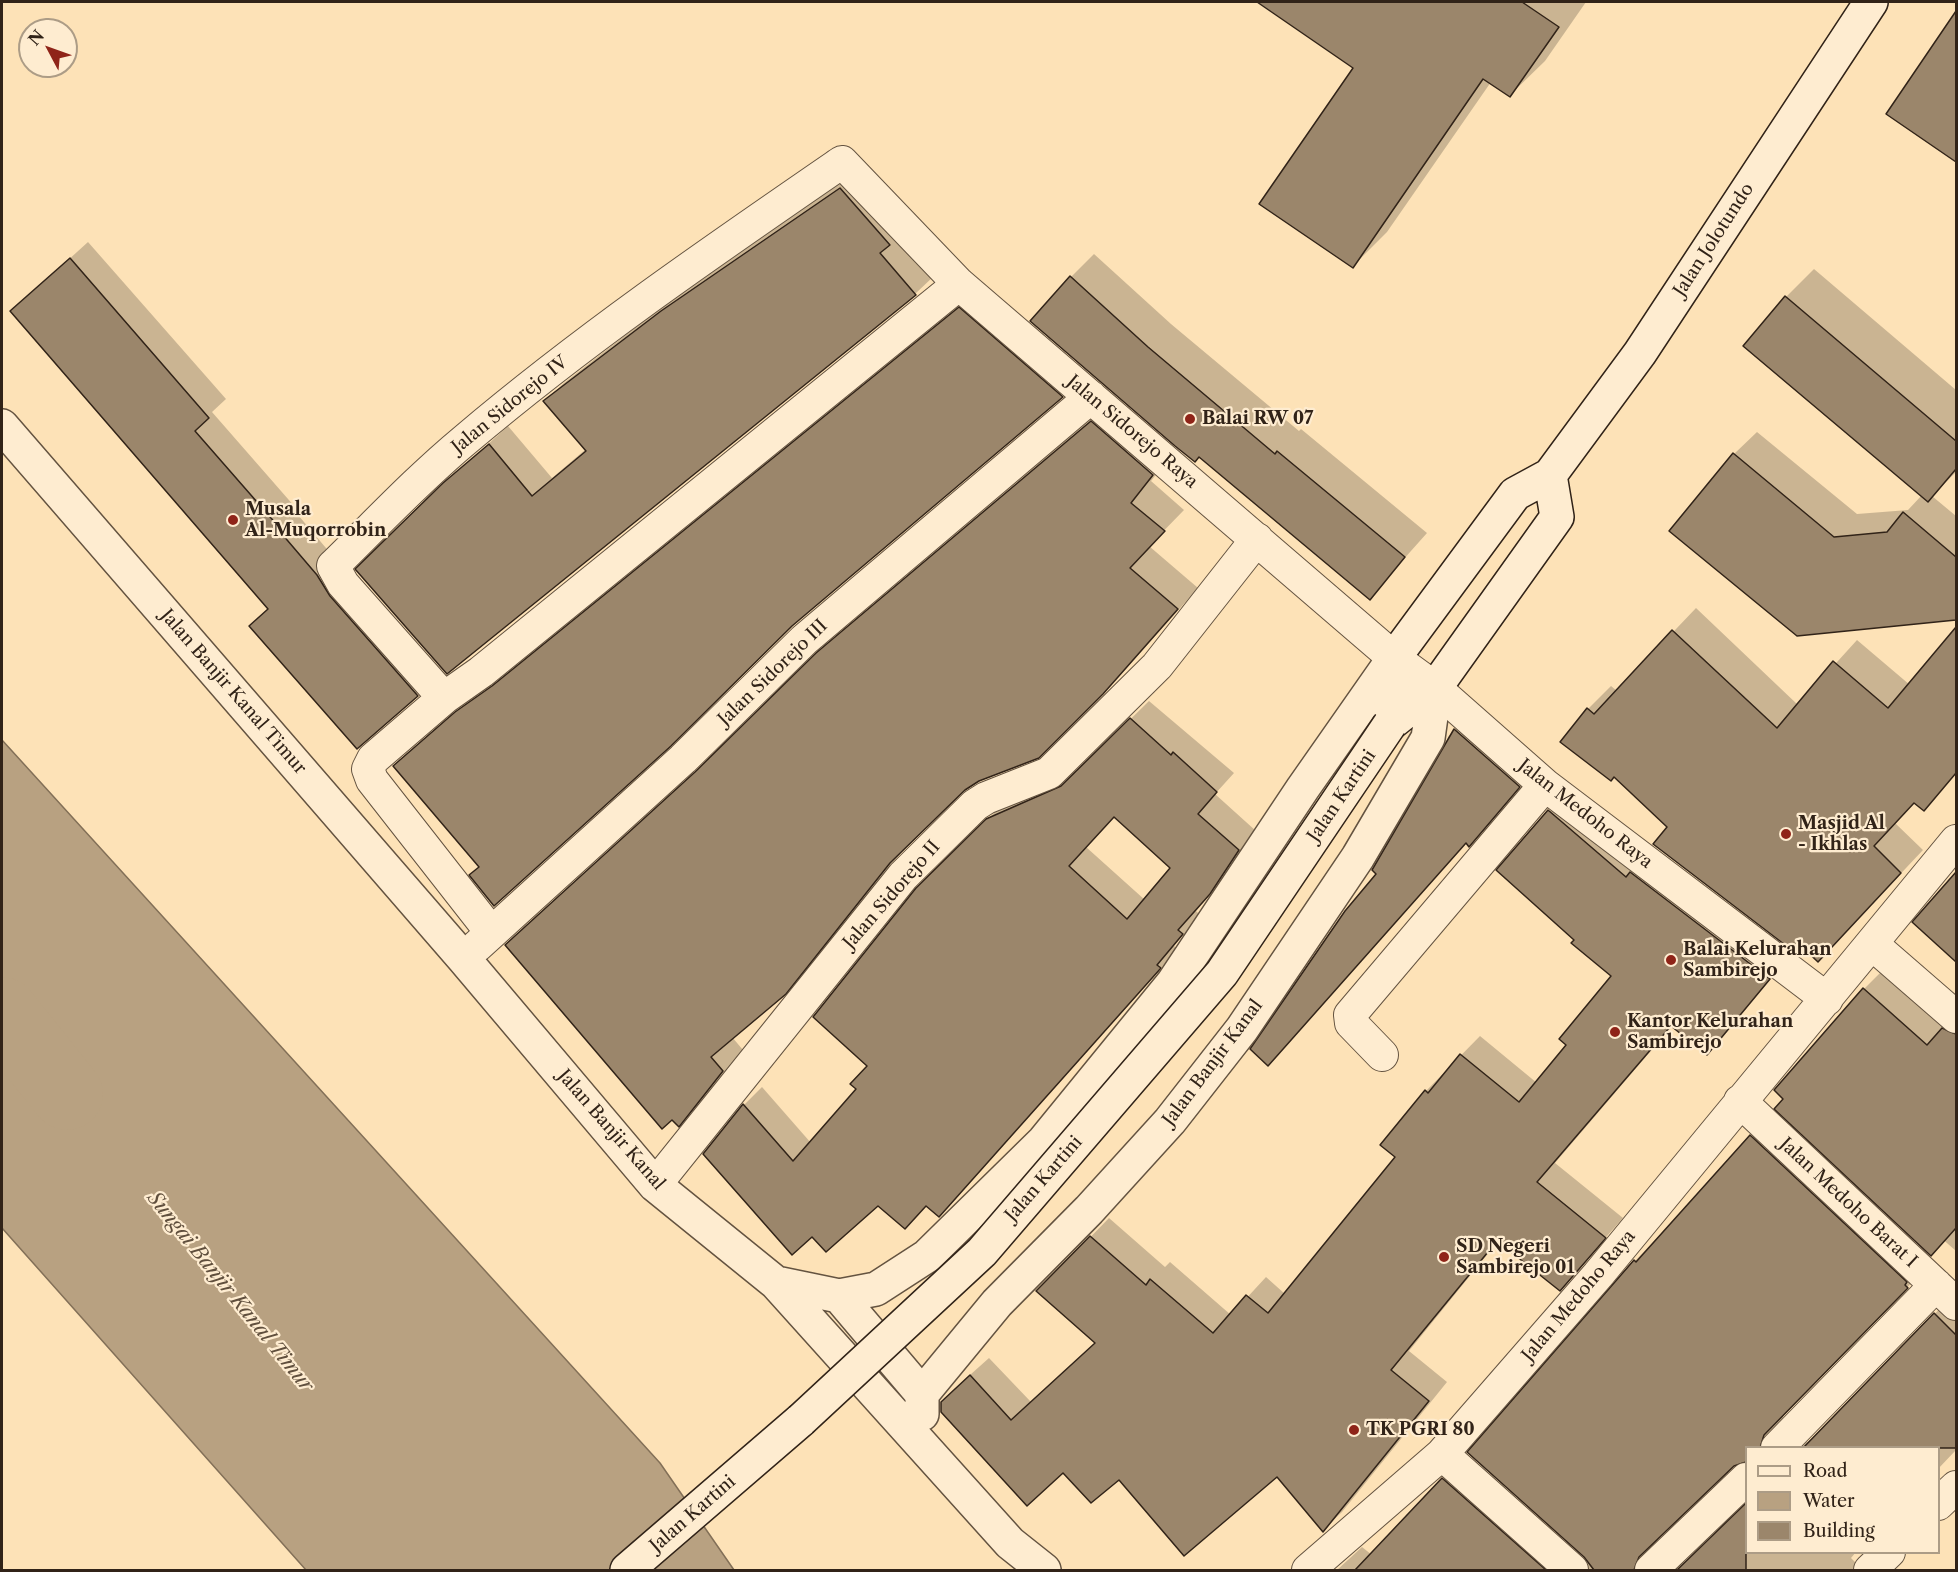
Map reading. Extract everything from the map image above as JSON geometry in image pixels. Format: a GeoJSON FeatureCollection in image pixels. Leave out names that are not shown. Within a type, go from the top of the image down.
{"type":"FeatureCollection","features":[{"type":"Feature","properties":{"kind":"street","name":"Jalan Jolotundo"},"geometry":{"type":"LineString","coordinates":[[1394,658],[1515,494],[1550,475],[1640,353],[1804,99],[1871,2]]}},
{"type":"Feature","properties":{"kind":"street","name":"Jalan Sidorejo Raya"},"geometry":{"type":"LineString","coordinates":[[842,162],[959,284],[1394,658],[1435,688]]}},
{"type":"Feature","properties":{"kind":"street","name":"Jalan Sidorejo IV"},"geometry":{"type":"LineString","coordinates":[[444,698],[343,584],[333,566],[462,442],[550,369],[793,194],[842,162]]}},
{"type":"Feature","properties":{"kind":"street"},"geometry":{"type":"LineString","coordinates":[[491,932],[372,780],[368,769],[373,759],[444,698],[481,672],[959,284]]}},
{"type":"Feature","properties":{"kind":"street","name":"Jalan Sidorejo III"},"geometry":{"type":"LineString","coordinates":[[464,958],[683,759],[804,640],[1091,397]]}},
{"type":"Feature","properties":{"kind":"street","name":"Jalan Banjir Kanal Timur"},"geometry":{"type":"LineString","coordinates":[[2,426],[464,958]]}},
{"type":"Feature","properties":{"kind":"street"},"geometry":{"type":"LineString","coordinates":[[1389,724],[1435,688],[1557,517],[1550,475]]}},
{"type":"Feature","properties":{"kind":"street","name":"Jalan Sidorejo II"},"geometry":{"type":"LineString","coordinates":[[655,1185],[903,876],[975,805],[986,798],[1049,773],[1157,666],[1257,539]]}},
{"type":"Feature","properties":{"kind":"street"},"geometry":{"type":"LineString","coordinates":[[1389,724],[1394,658]]}},
{"type":"Feature","properties":{"kind":"street","name":"Jalan Banjir Kanal"},"geometry":{"type":"LineString","coordinates":[[776,1283],[840,1296],[876,1289],[927,1256],[1044,1141],[1173,983],[1303,788],[1394,658]]}},
{"type":"Feature","properties":{"kind":"street","name":"Jalan Banjir Kanal"},"geometry":{"type":"LineString","coordinates":[[922,1394],[997,1303],[1089,1210],[1170,1121],[1242,1029],[1358,857],[1428,738],[1435,688]]}},
{"type":"Feature","properties":{"kind":"street","name":"Jalan Medoho Raya"},"geometry":{"type":"LineString","coordinates":[[1435,688],[1545,785],[1827,999]]}},
{"type":"Feature","properties":{"kind":"street","name":"Jalan Kartini"},"geometry":{"type":"LineString","coordinates":[[627,1570],[801,1420],[982,1252],[1222,973],[1389,724]]}},
{"type":"Feature","properties":{"kind":"street"},"geometry":{"type":"LineString","coordinates":[[1382,1055],[1351,1023],[1350,1015],[1545,785]]}},
{"type":"Feature","properties":{"kind":"street","name":"Jalan Medoho Raya"},"geometry":{"type":"LineString","coordinates":[[1308,1570],[1442,1454],[1598,1275],[1956,841]]}},
{"type":"Feature","properties":{"kind":"street"},"geometry":{"type":"LineString","coordinates":[[1872,944],[1956,1017]]}},
{"type":"Feature","properties":{"kind":"street","name":"Jalan Banjir Kanal"},"geometry":{"type":"LineString","coordinates":[[464,958],[655,1185],[776,1283],[920,1446],[1010,1543],[1044,1570]]}},
{"type":"Feature","properties":{"kind":"street","name":"Jalan Medoho Barat I"},"geometry":{"type":"LineString","coordinates":[[1740,1101],[1946,1295]]}},
{"type":"Feature","properties":{"kind":"street"},"geometry":{"type":"LineString","coordinates":[[1779,1446],[1946,1295]]}},
{"type":"Feature","properties":{"kind":"street"},"geometry":{"type":"LineString","coordinates":[[840,1296],[922,1394],[920,1446]]}},
{"type":"Feature","properties":{"kind":"street"},"geometry":{"type":"LineString","coordinates":[[1442,1454],[1572,1570]]}},
{"type":"Feature","properties":{"kind":"street"},"geometry":{"type":"LineString","coordinates":[[1651,1570],[1745,1480]]}},
{"type":"Feature","properties":{"kind":"street"},"geometry":{"type":"LineString","coordinates":[[1940,1502],[1956,1487]]}},
{"type":"Feature","properties":{"kind":"street"},"geometry":{"type":"LineString","coordinates":[[1870,1570],[1887,1554]]}},
{"type":"Feature","properties":{"kind":"water"},"geometry":{"type":"Polygon","coordinates":[[[2,740],[660,1463],[734,1570],[306,1570],[2,1228],[2,1046],[8,1051],[2,993],[2,740]]]}},
{"type":"Feature","properties":{"kind":"building"},"geometry":{"type":"Polygon","coordinates":[[[1257,2],[1522,2],[1559,27],[1510,97],[1483,79],[1353,268],[1259,204],[1353,68],[1257,2]]]}},
{"type":"Feature","properties":{"kind":"building"},"geometry":{"type":"Polygon","coordinates":[[[1956,11],[1956,162],[1886,114],[1956,11]]]}},
{"type":"Feature","properties":{"kind":"building"},"geometry":{"type":"Polygon","coordinates":[[[840,188],[890,245],[880,253],[916,295],[447,674],[355,569],[443,483],[489,444],[532,496],[586,451],[543,401],[661,311],[840,188]]]}},
{"type":"Feature","properties":{"kind":"building"},"geometry":{"type":"Polygon","coordinates":[[[70,258],[209,418],[195,431],[278,526],[276,527],[317,575],[330,596],[418,696],[357,749],[249,626],[268,609],[10,311],[70,258]]]}},
{"type":"Feature","properties":{"kind":"building"},"geometry":{"type":"Polygon","coordinates":[[[1070,276],[1148,347],[1275,454],[1277,451],[1405,557],[1370,600],[1199,457],[1195,462],[1175,446],[1030,321],[1070,276]]]}},
{"type":"Feature","properties":{"kind":"building"},"geometry":{"type":"Polygon","coordinates":[[[1785,296],[1956,441],[1956,469],[1928,502],[1743,346],[1785,296]]]}},
{"type":"Feature","properties":{"kind":"building"},"geometry":{"type":"Polygon","coordinates":[[[959,307],[1063,397],[792,626],[671,746],[494,906],[469,875],[479,867],[393,766],[455,712],[492,686],[959,307]]]}},
{"type":"Feature","properties":{"kind":"building"},"geometry":{"type":"Polygon","coordinates":[[[1091,421],[1153,475],[1131,503],[1165,531],[1130,568],[1178,609],[1103,694],[1039,758],[979,781],[965,790],[890,863],[786,994],[711,1057],[723,1071],[679,1127],[672,1120],[662,1129],[505,945],[695,772],[816,653],[1091,421]]]}},
{"type":"Feature","properties":{"kind":"building"},"geometry":{"type":"Polygon","coordinates":[[[1733,453],[1834,537],[1887,532],[1903,512],[1956,557],[1956,620],[1797,636],[1669,531],[1733,453]]]}},
{"type":"Feature","properties":{"kind":"building"},"geometry":{"type":"Polygon","coordinates":[[[1956,627],[1956,773],[1924,811],[1914,803],[1874,846],[1901,873],[1818,962],[1799,944],[1793,951],[1653,844],[1667,827],[1614,777],[1611,781],[1560,742],[1587,708],[1594,714],[1672,630],[1777,728],[1833,661],[1888,708],[1956,627]]]}},
{"type":"Feature","properties":{"kind":"building"},"geometry":{"type":"Polygon","coordinates":[[[1130,718],[1171,755],[1173,752],[1217,792],[1198,814],[1239,850],[1210,894],[1178,930],[1183,934],[1157,965],[1161,968],[939,1217],[926,1206],[905,1229],[878,1206],[826,1252],[812,1237],[792,1255],[703,1154],[743,1104],[793,1161],[856,1089],[850,1084],[867,1066],[813,1017],[916,888],[986,819],[1061,786],[1130,718]],[[1114,817],[1069,866],[1127,919],[1170,868],[1114,817]]]}},
{"type":"Feature","properties":{"kind":"building"},"geometry":{"type":"Polygon","coordinates":[[[1454,729],[1520,787],[1469,847],[1466,843],[1268,1066],[1250,1049],[1345,911],[1376,874],[1372,870],[1454,729]]]}},
{"type":"Feature","properties":{"kind":"building"},"geometry":{"type":"Polygon","coordinates":[[[1548,810],[1626,877],[1630,872],[1770,979],[1707,1055],[1671,1026],[1537,1182],[1606,1238],[1560,1291],[1497,1241],[1391,1370],[1429,1401],[1323,1532],[1277,1477],[1184,1556],[1119,1480],[1091,1503],[1063,1473],[1027,1506],[941,1412],[941,1402],[970,1375],[1011,1420],[1095,1343],[1036,1291],[1090,1236],[1146,1285],[1150,1279],[1213,1333],[1246,1295],[1268,1313],[1395,1157],[1380,1145],[1425,1090],[1428,1093],[1460,1054],[1519,1102],[1566,1045],[1559,1039],[1611,976],[1571,943],[1574,940],[1496,870],[1548,810]]]}},
{"type":"Feature","properties":{"kind":"building"},"geometry":{"type":"Polygon","coordinates":[[[1956,872],[1956,962],[1912,922],[1956,872]]]}},
{"type":"Feature","properties":{"kind":"building"},"geometry":{"type":"Polygon","coordinates":[[[1863,988],[1927,1045],[1942,1028],[1956,1034],[1956,1228],[1931,1256],[1774,1109],[1783,1099],[1774,1090],[1863,988]]]}},
{"type":"Feature","properties":{"kind":"building"},"geometry":{"type":"Polygon","coordinates":[[[1750,1135],[1907,1282],[1905,1285],[1908,1288],[1764,1435],[1761,1446],[1745,1446],[1745,1462],[1734,1466],[1639,1557],[1634,1570],[1594,1570],[1584,1557],[1467,1452],[1634,1260],[1636,1262],[1750,1135]]]}},
{"type":"Feature","properties":{"kind":"building"},"geometry":{"type":"Polygon","coordinates":[[[1934,1313],[1956,1335],[1956,1448],[1805,1446],[1934,1313]]]}},
{"type":"Feature","properties":{"kind":"building"},"geometry":{"type":"Polygon","coordinates":[[[1442,1478],[1546,1570],[1355,1570],[1442,1478]]]}},
{"type":"Feature","properties":{"kind":"building"},"geometry":{"type":"Polygon","coordinates":[[[1745,1504],[1746,1570],[1677,1570],[1745,1504]]]}},
{"type":"Feature","properties":{"kind":"waterway","name":"Sungai Banjir Kanal Timur"},"geometry":{"type":"LineString","coordinates":[[2,1013],[67,1094]]}},
{"type":"Feature","properties":{"kind":"place","name":"Balai RW 07"},"geometry":{"type":"Point","coordinates":[1190,419]}},
{"type":"Feature","properties":{"kind":"place","name":"Musala Al-Muqorrobin"},"geometry":{"type":"Point","coordinates":[233,520]}},
{"type":"Feature","properties":{"kind":"place","name":"Masjid Al - Ikhlas"},"geometry":{"type":"Point","coordinates":[1786,834]}},
{"type":"Feature","properties":{"kind":"place","name":"Balai Kelurahan Sambirejo"},"geometry":{"type":"Point","coordinates":[1671,960]}},
{"type":"Feature","properties":{"kind":"place","name":"Kantor Kelurahan Sambirejo"},"geometry":{"type":"Point","coordinates":[1615,1032]}},
{"type":"Feature","properties":{"kind":"place","name":"SD Negeri Sambirejo 01"},"geometry":{"type":"Point","coordinates":[1444,1257]}},
{"type":"Feature","properties":{"kind":"place","name":"TK PGRI 80"},"geometry":{"type":"Point","coordinates":[1354,1430]}}]}
